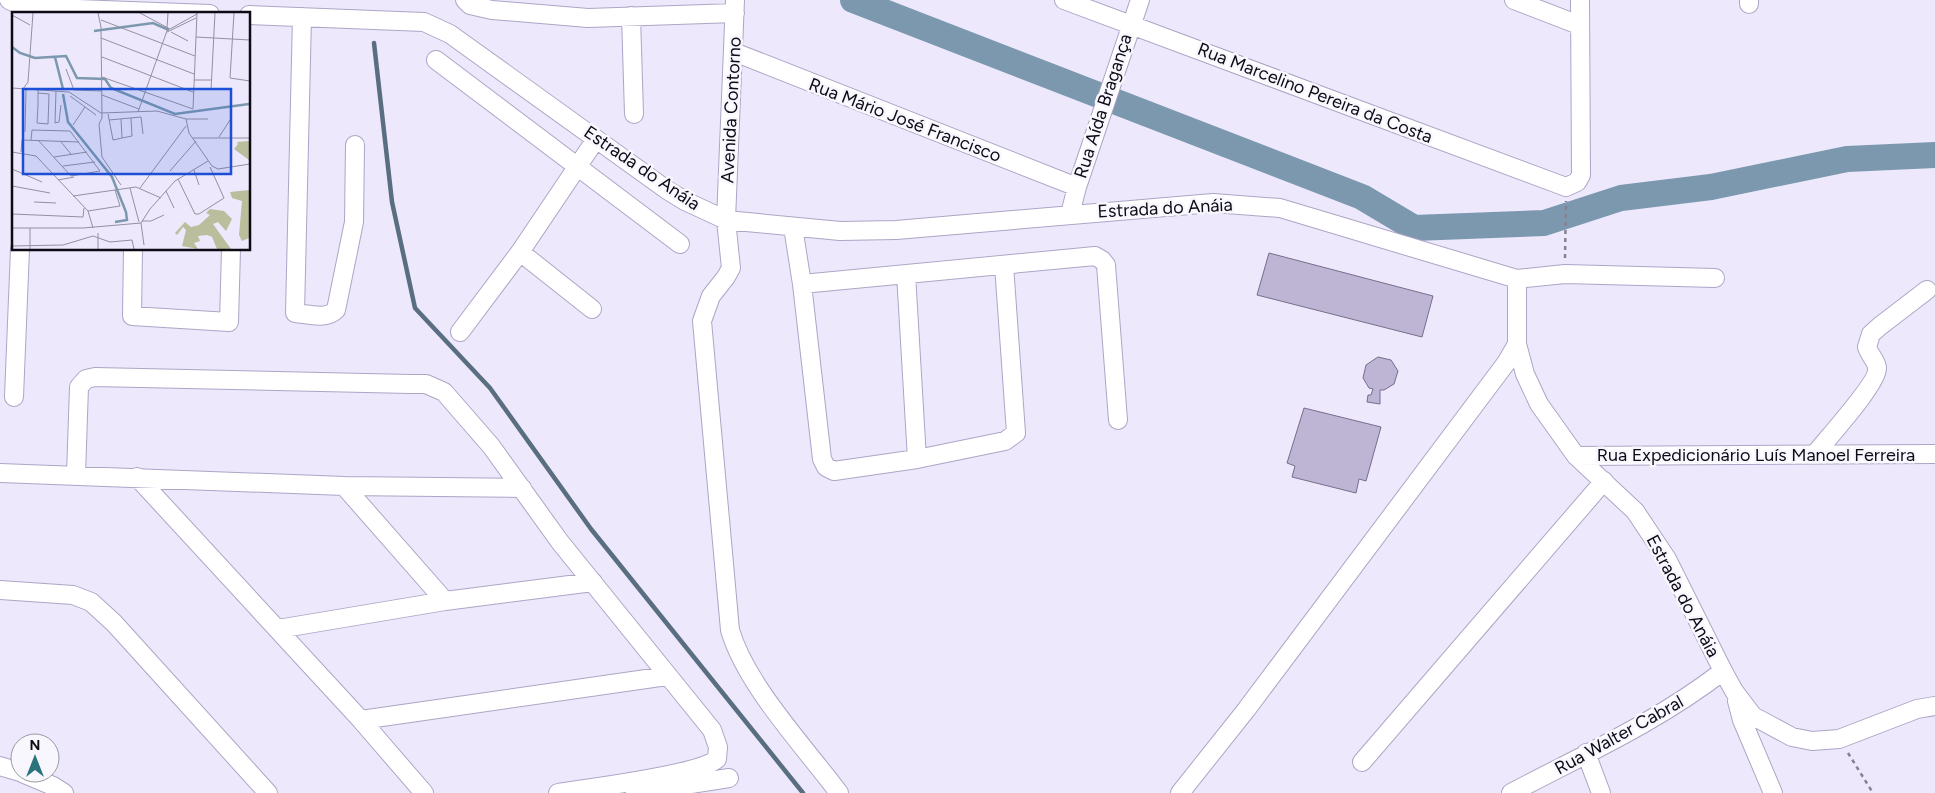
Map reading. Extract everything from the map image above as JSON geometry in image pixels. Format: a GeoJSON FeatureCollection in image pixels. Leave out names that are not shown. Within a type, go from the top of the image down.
{"type":"FeatureCollection","features":[{"type":"Feature","properties":{"kind":"street"},"geometry":{"type":"LineString","coordinates":[[465,0],[470,5],[492,10],[588,18],[631,16],[735,6]]}},
{"type":"Feature","properties":{"kind":"street","name":"Rua Marcelino Pereira da Costa"},"geometry":{"type":"LineString","coordinates":[[1064,0],[1131,24],[1566,193]]}},
{"type":"Feature","properties":{"kind":"street","name":"Rua Aída Bragança"},"geometry":{"type":"LineString","coordinates":[[1070,214],[1076,186],[1140,0]]}},
{"type":"Feature","properties":{"kind":"street"},"geometry":{"type":"LineString","coordinates":[[1514,0],[1579,25]]}},
{"type":"Feature","properties":{"kind":"street"},"geometry":{"type":"LineString","coordinates":[[1566,193],[1581,175],[1580,0]]}},
{"type":"Feature","properties":{"kind":"street"},"geometry":{"type":"LineString","coordinates":[[144,12],[162,6],[200,12]]}},
{"type":"Feature","properties":{"kind":"street","name":"Avenida Contorno"},"geometry":{"type":"LineString","coordinates":[[735,6],[726,220],[731,268],[711,296],[702,321],[730,630],[736,648],[756,684],[839,793]]}},
{"type":"Feature","properties":{"kind":"street"},"geometry":{"type":"LineString","coordinates":[[19,7],[121,12]]}},
{"type":"Feature","properties":{"kind":"street","name":"Estrada do Anáia"},"geometry":{"type":"LineString","coordinates":[[250,15],[424,22],[436,27],[450,34],[684,202],[726,220],[840,231],[896,230],[1213,203],[1280,208],[1517,278],[1517,344],[1525,374],[1539,404],[1576,456],[1635,511],[1667,559],[1734,691],[1753,716],[1792,737],[1812,741],[1840,739],[1917,709],[1935,706]]}},
{"type":"Feature","properties":{"kind":"street"},"geometry":{"type":"LineString","coordinates":[[631,16],[634,114]]}},
{"type":"Feature","properties":{"kind":"street"},"geometry":{"type":"LineString","coordinates":[[302,17],[295,312],[324,316],[332,314],[336,310],[354,222],[355,146]]}},
{"type":"Feature","properties":{"kind":"street","name":"Rua Mário José Francisco"},"geometry":{"type":"LineString","coordinates":[[734,52],[1076,186]]}},
{"type":"Feature","properties":{"kind":"street"},"geometry":{"type":"LineString","coordinates":[[436,60],[680,244]]}},
{"type":"Feature","properties":{"kind":"street"},"geometry":{"type":"LineString","coordinates":[[460,332],[520,252],[596,139]]}},
{"type":"Feature","properties":{"kind":"street"},"geometry":{"type":"LineString","coordinates":[[793,227],[802,284],[822,459],[826,467],[834,471],[917,459],[1005,441],[1016,433],[1004,265]]}},
{"type":"Feature","properties":{"kind":"street"},"geometry":{"type":"LineString","coordinates":[[14,397],[20,250]]}},
{"type":"Feature","properties":{"kind":"street"},"geometry":{"type":"LineString","coordinates":[[133,250],[132,316],[229,322],[231,250]]}},
{"type":"Feature","properties":{"kind":"street"},"geometry":{"type":"LineString","coordinates":[[520,252],[592,309]]}},
{"type":"Feature","properties":{"kind":"street"},"geometry":{"type":"LineString","coordinates":[[802,284],[1095,256],[1106,265],[1118,420]]}},
{"type":"Feature","properties":{"kind":"street"},"geometry":{"type":"LineString","coordinates":[[906,274],[917,459]]}},
{"type":"Feature","properties":{"kind":"street"},"geometry":{"type":"LineString","coordinates":[[1517,278],[1565,274],[1716,278]]}},
{"type":"Feature","properties":{"kind":"street"},"geometry":{"type":"LineString","coordinates":[[1815,454],[1860,399],[1877,374],[1876,364],[1867,347],[1871,334],[1928,290]]}},
{"type":"Feature","properties":{"kind":"street"},"geometry":{"type":"LineString","coordinates":[[1180,793],[1246,710],[1506,363],[1517,344]]}},
{"type":"Feature","properties":{"kind":"street"},"geometry":{"type":"LineString","coordinates":[[76,476],[79,387],[86,379],[95,377],[426,384],[444,392],[491,446],[593,582],[712,730],[718,747],[717,758],[712,763],[688,771],[558,793]]}},
{"type":"Feature","properties":{"kind":"street","name":"Rua Expedicionário Luís Manoel Ferreira"},"geometry":{"type":"LineString","coordinates":[[1576,456],[1935,454]]}},
{"type":"Feature","properties":{"kind":"street"},"geometry":{"type":"LineString","coordinates":[[0,473],[344,486],[522,488]]}},
{"type":"Feature","properties":{"kind":"street"},"geometry":{"type":"LineString","coordinates":[[137,477],[361,720],[424,793]]}},
{"type":"Feature","properties":{"kind":"street"},"geometry":{"type":"LineString","coordinates":[[1362,762],[1604,481]]}},
{"type":"Feature","properties":{"kind":"street"},"geometry":{"type":"LineString","coordinates":[[344,486],[445,602]]}},
{"type":"Feature","properties":{"kind":"street"},"geometry":{"type":"LineString","coordinates":[[278,629],[445,602],[593,582]]}},
{"type":"Feature","properties":{"kind":"street"},"geometry":{"type":"LineString","coordinates":[[0,590],[73,595],[91,602],[114,623],[268,793]]}},
{"type":"Feature","properties":{"kind":"street","name":"Rua Walter Cabral"},"geometry":{"type":"LineString","coordinates":[[1511,793],[1676,704],[1723,671]]}},
{"type":"Feature","properties":{"kind":"street"},"geometry":{"type":"LineString","coordinates":[[361,720],[667,676]]}},
{"type":"Feature","properties":{"kind":"street"},"geometry":{"type":"LineString","coordinates":[[1734,691],[1742,720],[1773,793]]}},
{"type":"Feature","properties":{"kind":"street"},"geometry":{"type":"LineString","coordinates":[[1586,753],[1601,793]]}},
{"type":"Feature","properties":{"kind":"street"},"geometry":{"type":"LineString","coordinates":[[635,793],[729,778]]}},
{"type":"Feature","properties":{"kind":"street"},"geometry":{"type":"LineString","coordinates":[[46,783],[64,793]]}},
{"type":"Feature","properties":{"kind":"path"},"geometry":{"type":"LineString","coordinates":[[1565,257],[1566,193]]}},
{"type":"Feature","properties":{"kind":"path"},"geometry":{"type":"LineString","coordinates":[[1840,739],[1873,793]]}},
{"type":"Feature","properties":{"kind":"building"},"geometry":{"type":"Polygon","coordinates":[[[1269,253],[1433,296],[1422,337],[1257,295],[1269,253]]]}},
{"type":"Feature","properties":{"kind":"building"},"geometry":{"type":"Polygon","coordinates":[[[1378,357],[1391,360],[1398,371],[1394,384],[1384,390],[1380,390],[1380,404],[1367,402],[1368,395],[1371,395],[1373,389],[1369,388],[1363,378],[1366,365],[1378,357]]]}},
{"type":"Feature","properties":{"kind":"building"},"geometry":{"type":"Polygon","coordinates":[[[1304,408],[1381,427],[1366,481],[1359,479],[1356,493],[1292,477],[1295,466],[1287,463],[1304,408]]]}},
{"type":"Feature","properties":{"kind":"waterway"},"geometry":{"type":"LineString","coordinates":[[853,0],[1362,197],[1414,228],[1544,223],[1621,198],[1711,187],[1847,159],[1935,155]]}},
{"type":"Feature","properties":{"kind":"waterway"},"geometry":{"type":"LineString","coordinates":[[374,43],[392,202],[415,308],[490,388],[591,529],[803,793]]}}]}
